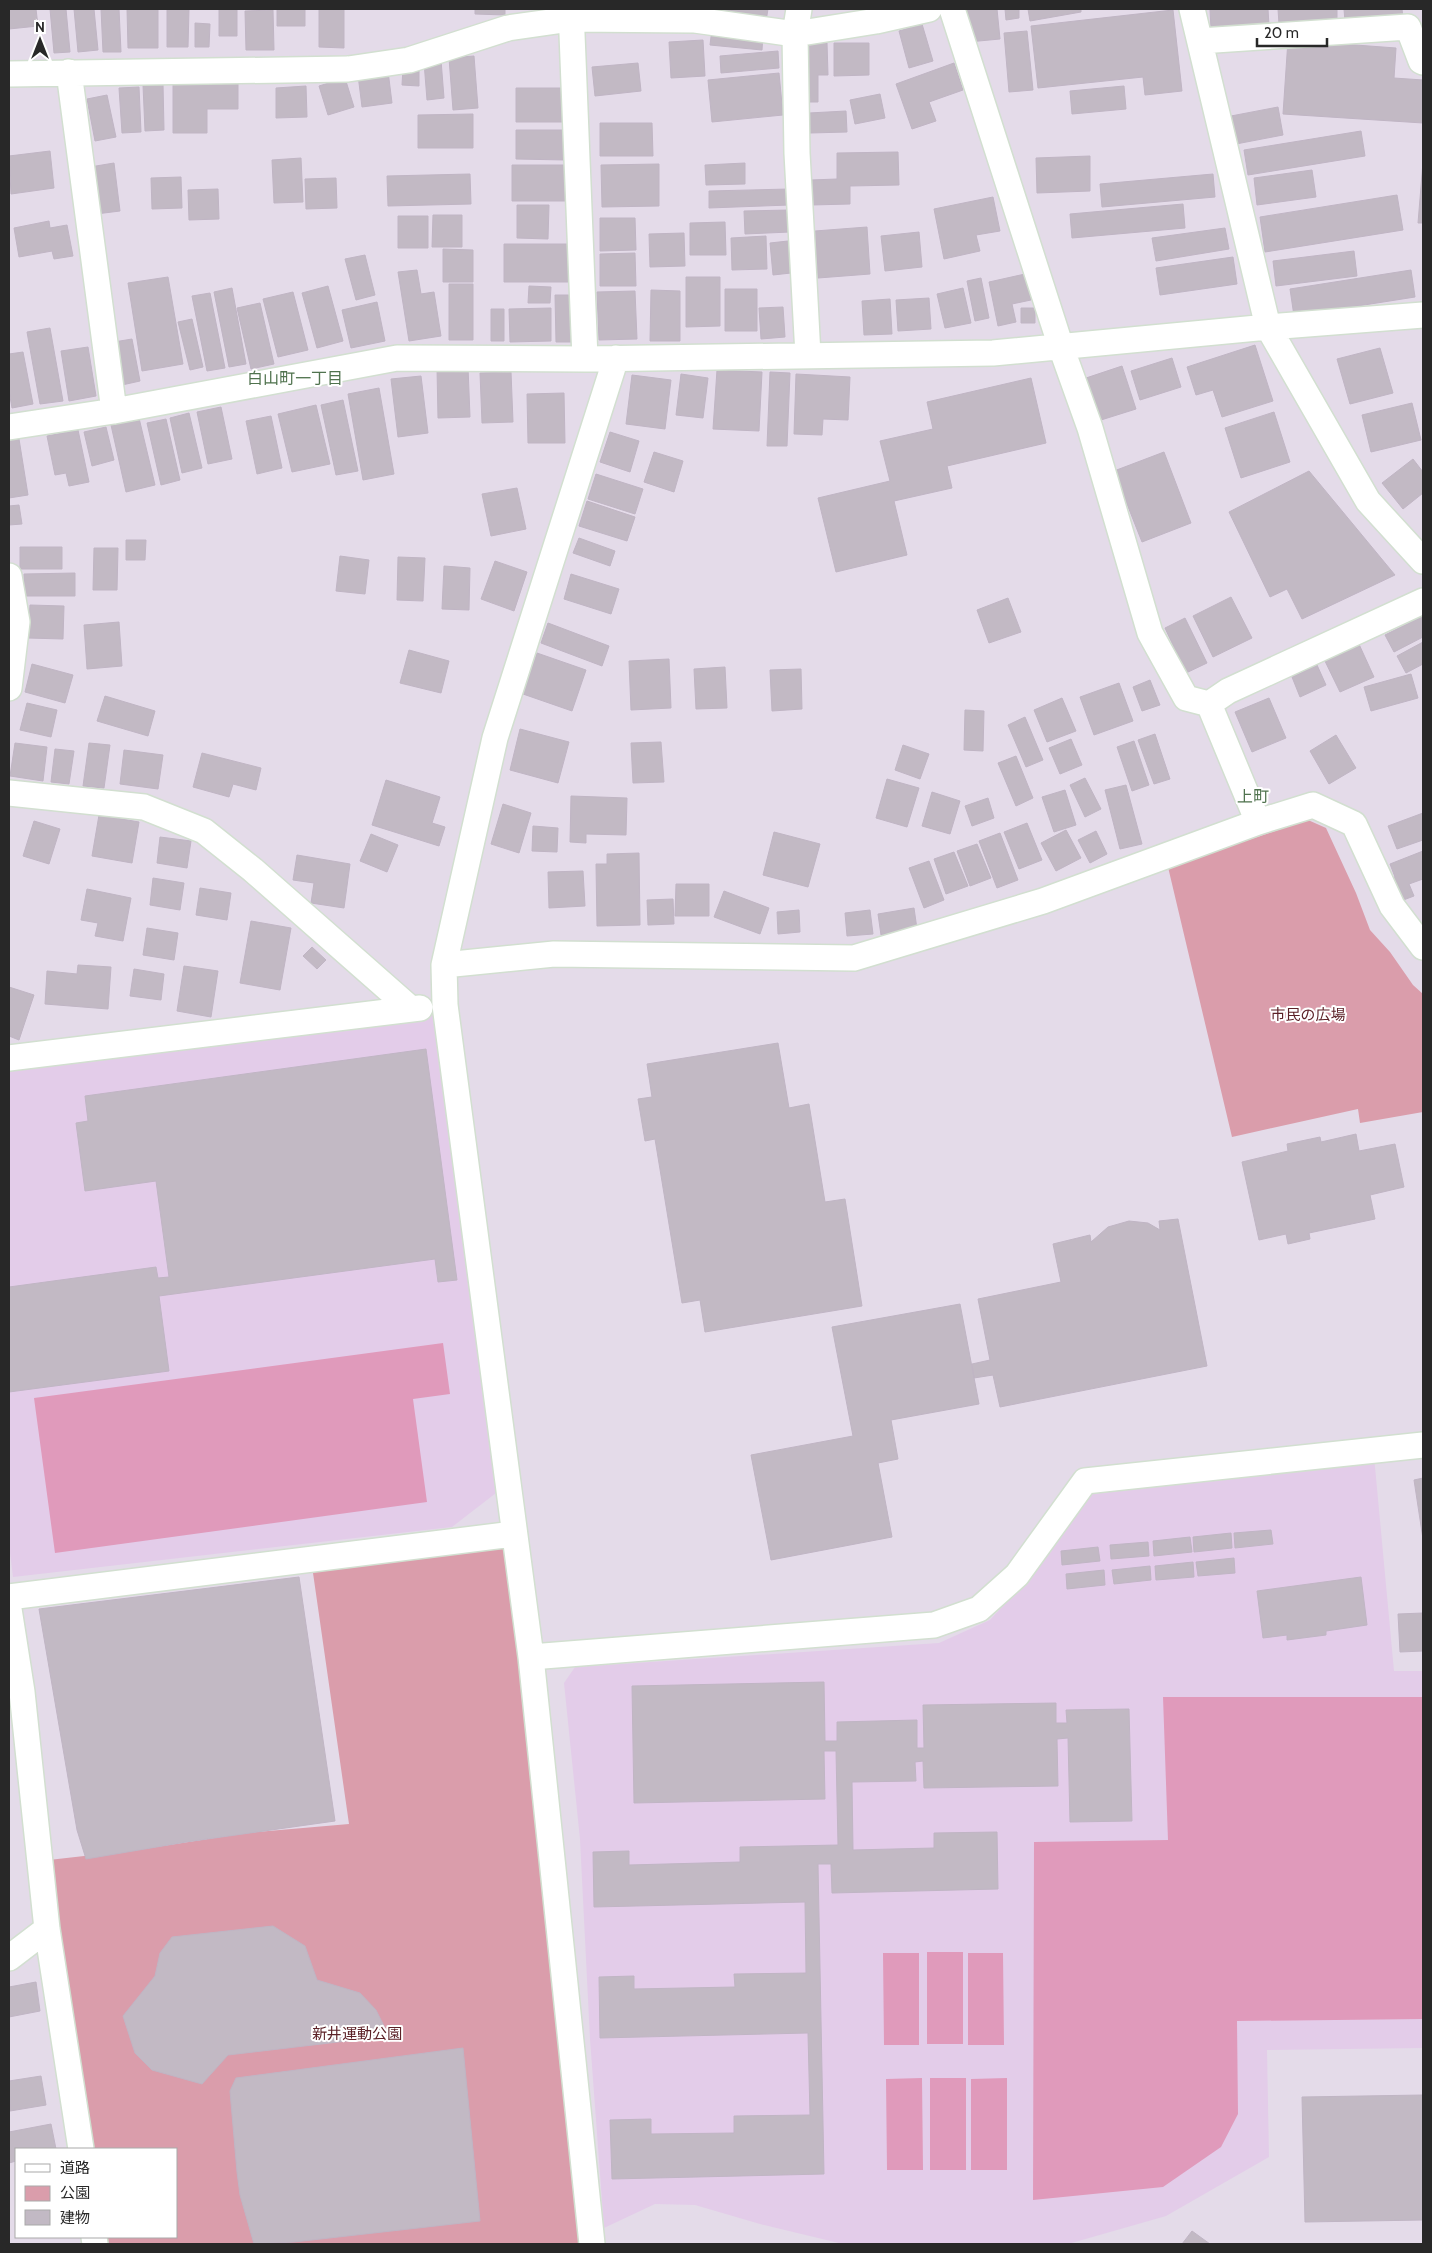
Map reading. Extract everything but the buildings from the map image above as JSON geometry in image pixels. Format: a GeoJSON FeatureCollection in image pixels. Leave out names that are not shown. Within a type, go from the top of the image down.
{"type":"FeatureCollection","features":[{"type":"Feature","properties":{"kind":"street"},"geometry":{"type":"LineString","coordinates":[[799,9],[795,34],[800,231],[808,355]]}},
{"type":"Feature","properties":{"kind":"street"},"geometry":{"type":"LineString","coordinates":[[9,74],[348,69],[409,60],[508,28],[571,14],[695,20],[795,34],[876,21],[929,9]]}},
{"type":"Feature","properties":{"kind":"street"},"geometry":{"type":"LineString","coordinates":[[952,9],[1061,347],[1093,437],[1150,633],[1186,698],[1209,704],[1228,691],[1423,600]]}},
{"type":"Feature","properties":{"kind":"street"},"geometry":{"type":"LineString","coordinates":[[1192,9],[1268,326],[1368,501],[1423,561]]}},
{"type":"Feature","properties":{"kind":"street"},"geometry":{"type":"LineString","coordinates":[[571,14],[585,359]]}},
{"type":"Feature","properties":{"kind":"street"},"geometry":{"type":"LineString","coordinates":[[1200,41],[1408,27],[1423,62]]}},
{"type":"Feature","properties":{"kind":"street"},"geometry":{"type":"LineString","coordinates":[[70,72],[114,411]]}},
{"type":"Feature","properties":{"kind":"street"},"geometry":{"type":"LineString","coordinates":[[9,427],[114,411],[397,358],[585,359],[994,353],[1268,326],[1423,315]]}},
{"type":"Feature","properties":{"kind":"street"},"geometry":{"type":"LineString","coordinates":[[592,2244],[531,1657],[513,1534],[445,1005],[444,965],[495,738],[616,358]]}},
{"type":"Feature","properties":{"kind":"street"},"geometry":{"type":"LineString","coordinates":[[9,576],[17,622],[9,688]]}},
{"type":"Feature","properties":{"kind":"street"},"geometry":{"type":"LineString","coordinates":[[1209,704],[1258,822]]}},
{"type":"Feature","properties":{"kind":"street"},"geometry":{"type":"LineString","coordinates":[[9,793],[144,806],[204,831],[253,870],[411,1009]]}},
{"type":"Feature","properties":{"kind":"street"},"geometry":{"type":"LineString","coordinates":[[444,965],[554,954],[854,958],[1043,901],[1258,822],[1313,805],[1354,824],[1392,906],[1423,947]]}},
{"type":"Feature","properties":{"kind":"street"},"geometry":{"type":"LineString","coordinates":[[9,1058],[445,1005]]}},
{"type":"Feature","properties":{"kind":"street"},"geometry":{"type":"LineString","coordinates":[[531,1657],[934,1625],[979,1609],[1018,1575],[1085,1481],[1423,1444]]}},
{"type":"Feature","properties":{"kind":"street"},"geometry":{"type":"LineString","coordinates":[[9,1597],[513,1534]]}},
{"type":"Feature","properties":{"kind":"street"},"geometry":{"type":"LineString","coordinates":[[9,1609],[16,1695],[47,1928],[81,2148]]}},
{"type":"Feature","properties":{"kind":"street"},"geometry":{"type":"LineString","coordinates":[[9,1958],[47,1928]]}},
{"type":"Feature","properties":{"kind":"shaded area"},"geometry":{"type":"Polygon","coordinates":[[[433,1014],[496,1493],[452,1527],[13,1577],[9,1545],[9,1068],[433,1014]]]}},
{"type":"Feature","properties":{"kind":"shaded area"},"geometry":{"type":"Polygon","coordinates":[[[443,1343],[450,1394],[413,1399],[427,1502],[55,1553],[34,1398],[443,1343]]]}},
{"type":"Feature","properties":{"kind":"shaded area"},"geometry":{"type":"Polygon","coordinates":[[[1374,1456],[1394,1671],[1423,1671],[1423,2048],[1267,2050],[1269,2157],[1166,2216],[1068,2244],[843,2244],[760,2224],[695,2205],[655,2204],[604,2228],[590,2039],[580,1839],[564,1683],[575,1667],[939,1643],[990,1620],[1025,1582],[1095,1486],[1374,1456]]]}},
{"type":"Feature","properties":{"kind":"shaded area"},"geometry":{"type":"Polygon","coordinates":[[[1163,1697],[1423,1697],[1423,2019],[1237,2021],[1238,2114],[1221,2147],[1163,2187],[1033,2200],[1034,1842],[1168,1840],[1163,1697]]]}},
{"type":"Feature","properties":{"kind":"shaded area"},"geometry":{"type":"Polygon","coordinates":[[[927,1952],[963,1952],[963,2044],[927,2044],[927,1952]]]}},
{"type":"Feature","properties":{"kind":"shaded area"},"geometry":{"type":"Polygon","coordinates":[[[883,1953],[919,1953],[919,2045],[884,2045],[883,1953]]]}},
{"type":"Feature","properties":{"kind":"shaded area"},"geometry":{"type":"Polygon","coordinates":[[[968,1953],[1003,1953],[1004,2045],[968,2045],[968,1953]]]}},
{"type":"Feature","properties":{"kind":"shaded area"},"geometry":{"type":"Polygon","coordinates":[[[922,2078],[923,2170],[887,2170],[886,2079],[922,2078]]]}},
{"type":"Feature","properties":{"kind":"shaded area"},"geometry":{"type":"Polygon","coordinates":[[[930,2078],[966,2078],[966,2170],[930,2170],[930,2078]]]}},
{"type":"Feature","properties":{"kind":"shaded area"},"geometry":{"type":"Polygon","coordinates":[[[1007,2078],[1007,2170],[971,2170],[971,2079],[1007,2078]]]}},
{"type":"Feature","properties":{"kind":"green space","name":"市民の広場"},"geometry":{"type":"Polygon","coordinates":[[[1308,820],[1326,828],[1356,893],[1370,930],[1390,952],[1413,985],[1423,994],[1423,1112],[1360,1123],[1358,1109],[1232,1137],[1168,867],[1308,820]]]}},
{"type":"Feature","properties":{"kind":"green space","name":"新井運動公園"},"geometry":{"type":"Polygon","coordinates":[[[513,1534],[592,2244],[96,2244],[94,2238],[178,2238],[178,2148],[82,2148],[40,1861],[137,1850],[246,1833],[349,1824],[311,1559],[513,1534]]]}},
{"type":"Feature","properties":{"kind":"district","name":"白山町一丁目"},"geometry":{"type":"Point","coordinates":[295,378]}},
{"type":"Feature","properties":{"kind":"district","name":"上町"},"geometry":{"type":"Point","coordinates":[1253,796]}}]}
